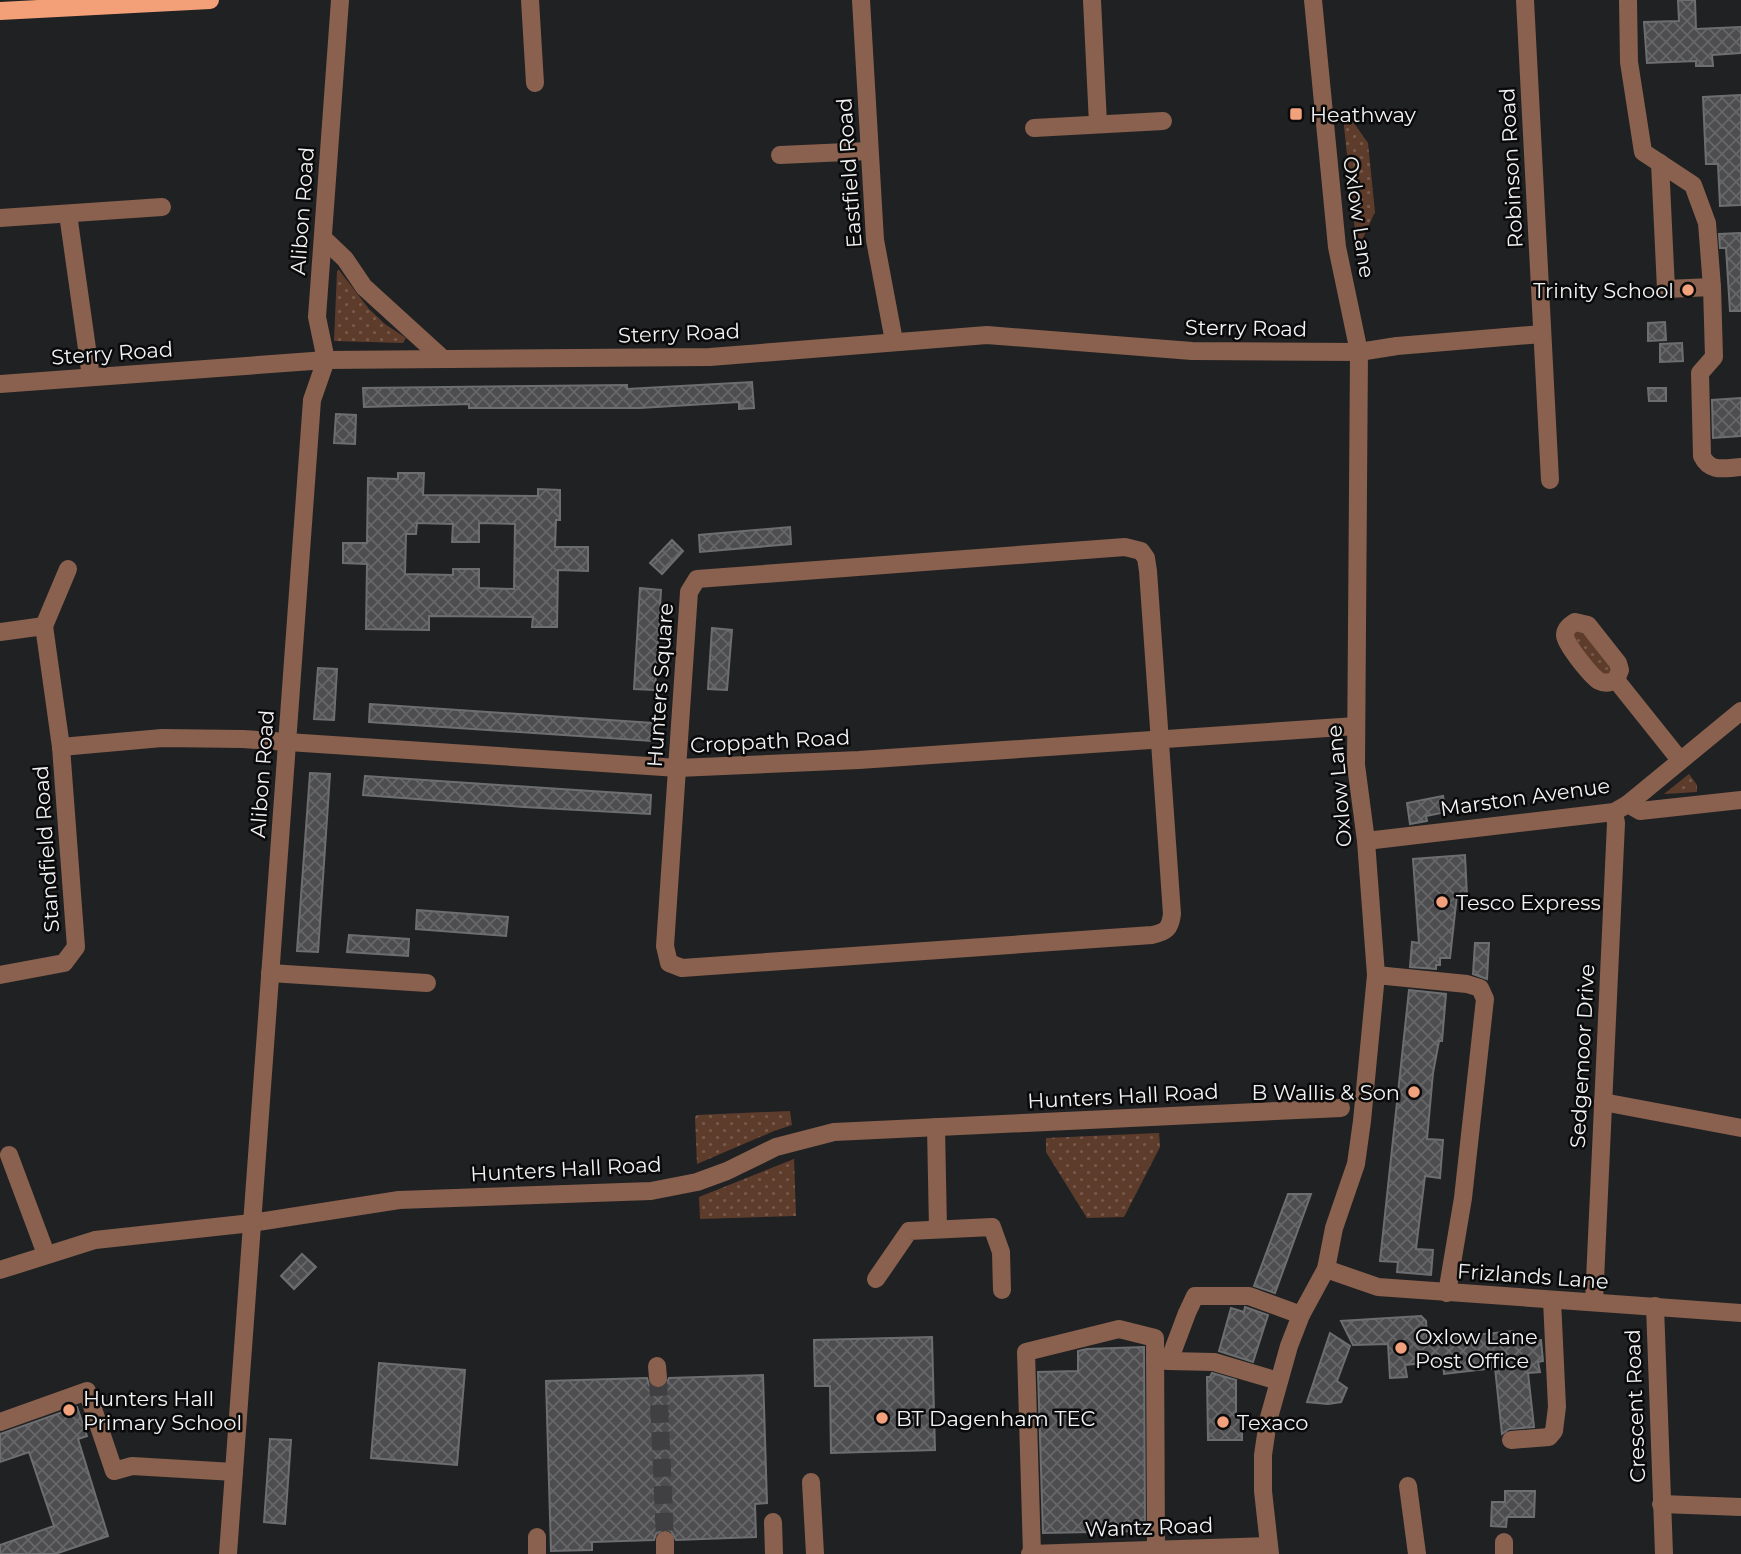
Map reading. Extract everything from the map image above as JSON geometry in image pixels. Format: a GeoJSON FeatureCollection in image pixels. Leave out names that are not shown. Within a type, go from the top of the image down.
{"type":"FeatureCollection","features":[{"type":"Feature","properties":{"kind":"main road"},"geometry":{"type":"LineString","coordinates":[[0,11],[209,0]]}},
{"type":"Feature","properties":{"kind":"street","name":"Alibon Road"},"geometry":{"type":"LineString","coordinates":[[228,1554],[312,400],[326,360],[317,317],[340,0]]}},
{"type":"Feature","properties":{"kind":"street"},"geometry":{"type":"LineString","coordinates":[[530,0],[535,83]]}},
{"type":"Feature","properties":{"kind":"street","name":"Eastfield Road"},"geometry":{"type":"LineString","coordinates":[[861,0],[875,240],[894,341]]}},
{"type":"Feature","properties":{"kind":"street"},"geometry":{"type":"LineString","coordinates":[[1092,0],[1098,124]]}},
{"type":"Feature","properties":{"kind":"street","name":"Oxlow Lane"},"geometry":{"type":"LineString","coordinates":[[1269,1550],[1263,1491],[1263,1455],[1268,1421],[1278,1381],[1301,1315],[1326,1269],[1334,1228],[1356,1164],[1363,1121],[1376,975],[1366,841],[1356,765],[1359,352],[1336,247],[1313,0]]}},
{"type":"Feature","properties":{"kind":"street","name":"Robinson Road"},"geometry":{"type":"LineString","coordinates":[[1525,0],[1550,480]]}},
{"type":"Feature","properties":{"kind":"street"},"geometry":{"type":"LineString","coordinates":[[1628,0],[1629,62],[1643,152],[1693,185],[1707,223],[1714,357],[1700,373],[1702,456],[1706,464],[1714,469],[1741,467]]}},
{"type":"Feature","properties":{"kind":"street"},"geometry":{"type":"LineString","coordinates":[[1034,128],[1163,121]]}},
{"type":"Feature","properties":{"kind":"street"},"geometry":{"type":"LineString","coordinates":[[780,155],[869,151]]}},
{"type":"Feature","properties":{"kind":"street"},"geometry":{"type":"LineString","coordinates":[[1660,163],[1666,289],[1712,287]]}},
{"type":"Feature","properties":{"kind":"street"},"geometry":{"type":"LineString","coordinates":[[0,218],[162,207]]}},
{"type":"Feature","properties":{"kind":"street"},"geometry":{"type":"LineString","coordinates":[[68,214],[91,377]]}},
{"type":"Feature","properties":{"kind":"street"},"geometry":{"type":"LineString","coordinates":[[323,238],[345,259],[364,287],[442,358]]}},
{"type":"Feature","properties":{"kind":"street"},"geometry":{"type":"LineString","coordinates":[[1359,352],[1397,346],[1542,334]]}},
{"type":"Feature","properties":{"kind":"street","name":"Sterry Road"},"geometry":{"type":"LineString","coordinates":[[0,384],[326,360],[710,358],[987,335],[1192,351],[1359,352]]}},
{"type":"Feature","properties":{"kind":"street","name":"Hunters Square"},"geometry":{"type":"LineString","coordinates":[[1125,547],[1141,551],[1146,558],[1159,738],[1172,914],[1170,926],[1164,932],[1139,936],[682,968],[669,963],[665,946],[689,592],[697,579],[1125,547]]}},
{"type":"Feature","properties":{"kind":"street"},"geometry":{"type":"LineString","coordinates":[[0,632],[44,626],[68,569]]}},
{"type":"Feature","properties":{"kind":"street","name":"Standfield Road"},"geometry":{"type":"LineString","coordinates":[[0,975],[64,962],[76,947],[61,747],[44,626]]}},
{"type":"Feature","properties":{"kind":"street"},"geometry":{"type":"LineString","coordinates":[[1616,680],[1680,760]]}},
{"type":"Feature","properties":{"kind":"street","name":"Marston Avenue"},"geometry":{"type":"LineString","coordinates":[[1366,841],[1621,808],[1741,711]]}},
{"type":"Feature","properties":{"kind":"street","name":"Croppath Road"},"geometry":{"type":"LineString","coordinates":[[61,747],[162,738],[243,738],[678,768],[871,759],[1356,726]]}},
{"type":"Feature","properties":{"kind":"street"},"geometry":{"type":"LineString","coordinates":[[1621,808],[1640,811],[1741,800]]}},
{"type":"Feature","properties":{"kind":"street","name":"Sedgemoor Drive"},"geometry":{"type":"LineString","coordinates":[[1594,1302],[1616,823],[1621,808]]}},
{"type":"Feature","properties":{"kind":"street"},"geometry":{"type":"LineString","coordinates":[[270,974],[426,983]]}},
{"type":"Feature","properties":{"kind":"street"},"geometry":{"type":"LineString","coordinates":[[1376,975],[1467,984],[1480,988],[1485,999],[1463,1198],[1447,1293]]}},
{"type":"Feature","properties":{"kind":"street"},"geometry":{"type":"LineString","coordinates":[[1603,1102],[1741,1128]]}},
{"type":"Feature","properties":{"kind":"street","name":"Hunters Hall Road"},"geometry":{"type":"LineString","coordinates":[[0,1270],[95,1240],[252,1223],[399,1200],[651,1191],[697,1182],[776,1147],[834,1132],[1341,1108]]}},
{"type":"Feature","properties":{"kind":"street"},"geometry":{"type":"LineString","coordinates":[[936,1127],[938,1229]]}},
{"type":"Feature","properties":{"kind":"street"},"geometry":{"type":"LineString","coordinates":[[9,1155],[46,1254]]}},
{"type":"Feature","properties":{"kind":"street"},"geometry":{"type":"LineString","coordinates":[[876,1279],[909,1230],[992,1227],[1002,1252],[1002,1290]]}},
{"type":"Feature","properties":{"kind":"street","name":"Frizlands Lane"},"geometry":{"type":"LineString","coordinates":[[1326,1269],[1378,1287],[1741,1313]]}},
{"type":"Feature","properties":{"kind":"street"},"geometry":{"type":"LineString","coordinates":[[1162,1361],[1195,1296],[1249,1296],[1301,1315]]}},
{"type":"Feature","properties":{"kind":"street"},"geometry":{"type":"LineString","coordinates":[[1511,1440],[1549,1437],[1554,1431],[1557,1407],[1552,1300]]}},
{"type":"Feature","properties":{"kind":"street","name":"Crescent Road"},"geometry":{"type":"LineString","coordinates":[[1655,1306],[1664,1554]]}},
{"type":"Feature","properties":{"kind":"street"},"geometry":{"type":"LineString","coordinates":[[1031,1554],[1026,1352],[1119,1329],[1156,1338],[1162,1361],[1156,1549]]}},
{"type":"Feature","properties":{"kind":"street"},"geometry":{"type":"LineString","coordinates":[[1162,1361],[1214,1362],[1278,1381]]}},
{"type":"Feature","properties":{"kind":"street"},"geometry":{"type":"LineString","coordinates":[[0,1422],[87,1391],[114,1471],[132,1466],[234,1472]]}},
{"type":"Feature","properties":{"kind":"street"},"geometry":{"type":"LineString","coordinates":[[811,1482],[815,1554]]}},
{"type":"Feature","properties":{"kind":"street"},"geometry":{"type":"LineString","coordinates":[[1408,1486],[1417,1554]]}},
{"type":"Feature","properties":{"kind":"street","name":"Crescent Road"},"geometry":{"type":"LineString","coordinates":[[1661,1504],[1741,1507]]}},
{"type":"Feature","properties":{"kind":"street"},"geometry":{"type":"LineString","coordinates":[[773,1522],[774,1554]]}},
{"type":"Feature","properties":{"kind":"street","name":"Wantz Road"},"geometry":{"type":"LineString","coordinates":[[1031,1554],[1156,1549],[1269,1550]]}},
{"type":"Feature","properties":{"kind":"shaded area"},"geometry":{"type":"Polygon","coordinates":[[[1349,116],[1368,143],[1375,212],[1362,240],[1356,240],[1343,117],[1349,116]]]}},
{"type":"Feature","properties":{"kind":"shaded area"},"geometry":{"type":"Polygon","coordinates":[[[339,270],[369,309],[406,338],[403,343],[334,341],[339,270]]]}},
{"type":"Feature","properties":{"kind":"shaded area"},"geometry":{"type":"Polygon","coordinates":[[[1580,628],[1611,665],[1611,674],[1603,676],[1573,640],[1571,632],[1580,628]]]}},
{"type":"Feature","properties":{"kind":"shaded area"},"geometry":{"type":"Polygon","coordinates":[[[1689,774],[1697,785],[1697,792],[1664,794],[1689,774]]]}},
{"type":"Feature","properties":{"kind":"shaded area"},"geometry":{"type":"Polygon","coordinates":[[[790,1111],[792,1125],[697,1164],[697,1115],[790,1111]]]}},
{"type":"Feature","properties":{"kind":"shaded area"},"geometry":{"type":"Polygon","coordinates":[[[1159,1133],[1160,1147],[1124,1217],[1087,1218],[1046,1152],[1046,1138],[1159,1133]]]}},
{"type":"Feature","properties":{"kind":"shaded area"},"geometry":{"type":"Polygon","coordinates":[[[794,1159],[796,1216],[700,1219],[699,1197],[794,1159]]]}},
{"type":"Feature","properties":{"kind":"building"},"geometry":{"type":"Polygon","coordinates":[[[1678,0],[1695,0],[1696,29],[1741,27],[1741,53],[1712,55],[1713,66],[1696,66],[1696,61],[1647,63],[1644,22],[1679,21],[1678,0]]]}},
{"type":"Feature","properties":{"kind":"building"},"geometry":{"type":"Polygon","coordinates":[[[1741,95],[1741,205],[1720,206],[1718,164],[1706,164],[1703,97],[1741,95]]]}},
{"type":"Feature","properties":{"kind":"building"},"geometry":{"type":"Polygon","coordinates":[[[1741,233],[1741,311],[1730,311],[1726,248],[1720,248],[1719,234],[1741,233]]]}},
{"type":"Feature","properties":{"kind":"building"},"geometry":{"type":"Polygon","coordinates":[[[1665,322],[1666,340],[1648,341],[1648,323],[1665,322]]]}},
{"type":"Feature","properties":{"kind":"building"},"geometry":{"type":"Polygon","coordinates":[[[1682,343],[1683,361],[1660,362],[1660,344],[1682,343]]]}},
{"type":"Feature","properties":{"kind":"building"},"geometry":{"type":"Polygon","coordinates":[[[752,382],[754,408],[739,409],[739,402],[640,408],[469,408],[469,404],[364,407],[363,388],[627,385],[627,389],[752,382]]]}},
{"type":"Feature","properties":{"kind":"building"},"geometry":{"type":"Polygon","coordinates":[[[1648,388],[1666,388],[1666,401],[1649,401],[1648,388]]]}},
{"type":"Feature","properties":{"kind":"building"},"geometry":{"type":"Polygon","coordinates":[[[1741,398],[1741,436],[1713,438],[1712,400],[1741,398]]]}},
{"type":"Feature","properties":{"kind":"building"},"geometry":{"type":"Polygon","coordinates":[[[336,414],[356,415],[355,444],[334,443],[336,414]]]}},
{"type":"Feature","properties":{"kind":"building"},"geometry":{"type":"Polygon","coordinates":[[[398,473],[424,473],[423,495],[538,496],[538,489],[560,490],[560,520],[556,520],[555,547],[588,547],[588,571],[558,570],[557,627],[532,627],[533,617],[429,616],[429,630],[366,629],[367,564],[343,563],[343,543],[367,543],[368,478],[398,479],[398,473]],[[417,523],[416,534],[406,534],[405,574],[453,575],[453,569],[479,569],[479,588],[514,589],[515,524],[479,523],[479,542],[452,542],[453,524],[417,523]]]}},
{"type":"Feature","properties":{"kind":"building"},"geometry":{"type":"Polygon","coordinates":[[[790,527],[791,544],[700,552],[699,535],[790,527]]]}},
{"type":"Feature","properties":{"kind":"building"},"geometry":{"type":"Polygon","coordinates":[[[672,540],[683,551],[662,574],[650,563],[672,540]]]}},
{"type":"Feature","properties":{"kind":"building"},"geometry":{"type":"Polygon","coordinates":[[[640,588],[661,590],[655,690],[634,689],[640,588]]]}},
{"type":"Feature","properties":{"kind":"building"},"geometry":{"type":"Polygon","coordinates":[[[712,628],[732,630],[727,690],[708,689],[712,628]]]}},
{"type":"Feature","properties":{"kind":"building"},"geometry":{"type":"Polygon","coordinates":[[[318,668],[337,669],[334,720],[314,719],[318,668]]]}},
{"type":"Feature","properties":{"kind":"building"},"geometry":{"type":"Polygon","coordinates":[[[370,704],[653,723],[652,741],[369,722],[370,704]]]}},
{"type":"Feature","properties":{"kind":"building"},"geometry":{"type":"Polygon","coordinates":[[[310,773],[330,774],[318,952],[297,951],[310,773]]]}},
{"type":"Feature","properties":{"kind":"building"},"geometry":{"type":"Polygon","coordinates":[[[365,776],[651,795],[650,814],[363,795],[365,776]]]}},
{"type":"Feature","properties":{"kind":"building"},"geometry":{"type":"Polygon","coordinates":[[[1443,796],[1446,812],[1426,816],[1427,821],[1410,824],[1407,803],[1443,796]]]}},
{"type":"Feature","properties":{"kind":"building","name":"Tesco Express"},"geometry":{"type":"Polygon","coordinates":[[[1465,855],[1467,896],[1457,895],[1450,958],[1440,958],[1440,965],[1436,965],[1436,969],[1410,967],[1412,942],[1419,943],[1413,859],[1465,855]]]}},
{"type":"Feature","properties":{"kind":"building"},"geometry":{"type":"Polygon","coordinates":[[[417,910],[508,917],[506,936],[416,929],[417,910]]]}},
{"type":"Feature","properties":{"kind":"building"},"geometry":{"type":"Polygon","coordinates":[[[349,935],[409,939],[408,956],[347,952],[349,935]]]}},
{"type":"Feature","properties":{"kind":"building"},"geometry":{"type":"Polygon","coordinates":[[[1475,943],[1489,943],[1487,979],[1473,974],[1475,943]]]}},
{"type":"Feature","properties":{"kind":"building"},"geometry":{"type":"Polygon","coordinates":[[[1409,990],[1446,994],[1442,1041],[1439,1041],[1433,1073],[1427,1139],[1443,1140],[1440,1178],[1425,1176],[1416,1249],[1433,1250],[1431,1275],[1397,1272],[1398,1262],[1380,1261],[1409,990]]]}},
{"type":"Feature","properties":{"kind":"building"},"geometry":{"type":"Polygon","coordinates":[[[1288,1194],[1311,1194],[1275,1293],[1254,1286],[1288,1194]]]}},
{"type":"Feature","properties":{"kind":"building"},"geometry":{"type":"Polygon","coordinates":[[[302,1254],[316,1267],[294,1289],[281,1276],[302,1254]]]}},
{"type":"Feature","properties":{"kind":"building"},"geometry":{"type":"Polygon","coordinates":[[[1245,1307],[1268,1315],[1253,1362],[1219,1351],[1231,1308],[1244,1312],[1245,1307]]]}},
{"type":"Feature","properties":{"kind":"building"},"geometry":{"type":"Polygon","coordinates":[[[1421,1316],[1426,1321],[1427,1340],[1513,1331],[1513,1337],[1533,1335],[1533,1341],[1541,1340],[1543,1361],[1538,1362],[1540,1372],[1528,1373],[1534,1427],[1509,1429],[1502,1434],[1495,1368],[1444,1374],[1443,1361],[1405,1365],[1407,1377],[1390,1378],[1388,1344],[1353,1345],[1341,1321],[1421,1316]]]}},
{"type":"Feature","properties":{"kind":"building"},"geometry":{"type":"Polygon","coordinates":[[[1330,1333],[1350,1346],[1337,1381],[1347,1388],[1341,1402],[1307,1402],[1330,1333]]]}},
{"type":"Feature","properties":{"kind":"building","name":"BT Dagenham TEC"},"geometry":{"type":"Polygon","coordinates":[[[932,1337],[935,1450],[831,1453],[830,1386],[815,1386],[814,1340],[932,1337]]]}},
{"type":"Feature","properties":{"kind":"building"},"geometry":{"type":"Polygon","coordinates":[[[1144,1347],[1145,1531],[1043,1533],[1038,1372],[1078,1371],[1078,1351],[1144,1347]]]}},
{"type":"Feature","properties":{"kind":"building"},"geometry":{"type":"Polygon","coordinates":[[[379,1363],[465,1370],[457,1465],[371,1458],[379,1363]]]}},
{"type":"Feature","properties":{"kind":"building"},"geometry":{"type":"Polygon","coordinates":[[[1212,1373],[1236,1380],[1236,1415],[1242,1415],[1242,1440],[1208,1440],[1207,1377],[1212,1373]]]}},
{"type":"Feature","properties":{"kind":"building"},"geometry":{"type":"Polygon","coordinates":[[[763,1375],[767,1503],[755,1504],[756,1537],[676,1540],[671,1531],[664,1529],[656,1534],[654,1540],[592,1542],[592,1550],[551,1551],[546,1381],[647,1378],[649,1385],[658,1389],[665,1387],[669,1378],[763,1375]]]}},
{"type":"Feature","properties":{"kind":"building"},"geometry":{"type":"Polygon","coordinates":[[[77,1407],[87,1436],[78,1439],[108,1536],[55,1554],[0,1554],[0,1545],[54,1526],[29,1452],[0,1462],[0,1434],[77,1407]]]}},
{"type":"Feature","properties":{"kind":"building"},"geometry":{"type":"Polygon","coordinates":[[[270,1439],[291,1440],[285,1524],[264,1522],[270,1439]]]}},
{"type":"Feature","properties":{"kind":"building"},"geometry":{"type":"Polygon","coordinates":[[[1505,1491],[1535,1491],[1534,1517],[1507,1517],[1506,1527],[1491,1526],[1492,1502],[1505,1502],[1505,1491]]]}},
{"type":"Feature","properties":{"kind":"tunnel"},"geometry":{"type":"LineString","coordinates":[[658,1378],[665,1540]]}},
{"type":"Feature","properties":{"kind":"place","name":"Heathway"},"geometry":{"type":"Point","coordinates":[1296,114]}},
{"type":"Feature","properties":{"kind":"place","name":"Trinity School"},"geometry":{"type":"Point","coordinates":[1688,290]}},
{"type":"Feature","properties":{"kind":"place","name":"Tesco Express"},"geometry":{"type":"Point","coordinates":[1442,902]}},
{"type":"Feature","properties":{"kind":"place","name":"B Wallis & Son"},"geometry":{"type":"Point","coordinates":[1414,1092]}},
{"type":"Feature","properties":{"kind":"place","name":"Oxlow Lane Post Office"},"geometry":{"type":"Point","coordinates":[1401,1348]}},
{"type":"Feature","properties":{"kind":"place","name":"Hunters Hall Primary School"},"geometry":{"type":"Point","coordinates":[69,1410]}},
{"type":"Feature","properties":{"kind":"place","name":"BT Dagenham TEC"},"geometry":{"type":"Point","coordinates":[882,1418]}},
{"type":"Feature","properties":{"kind":"place","name":"Texaco"},"geometry":{"type":"Point","coordinates":[1223,1422]}}]}
